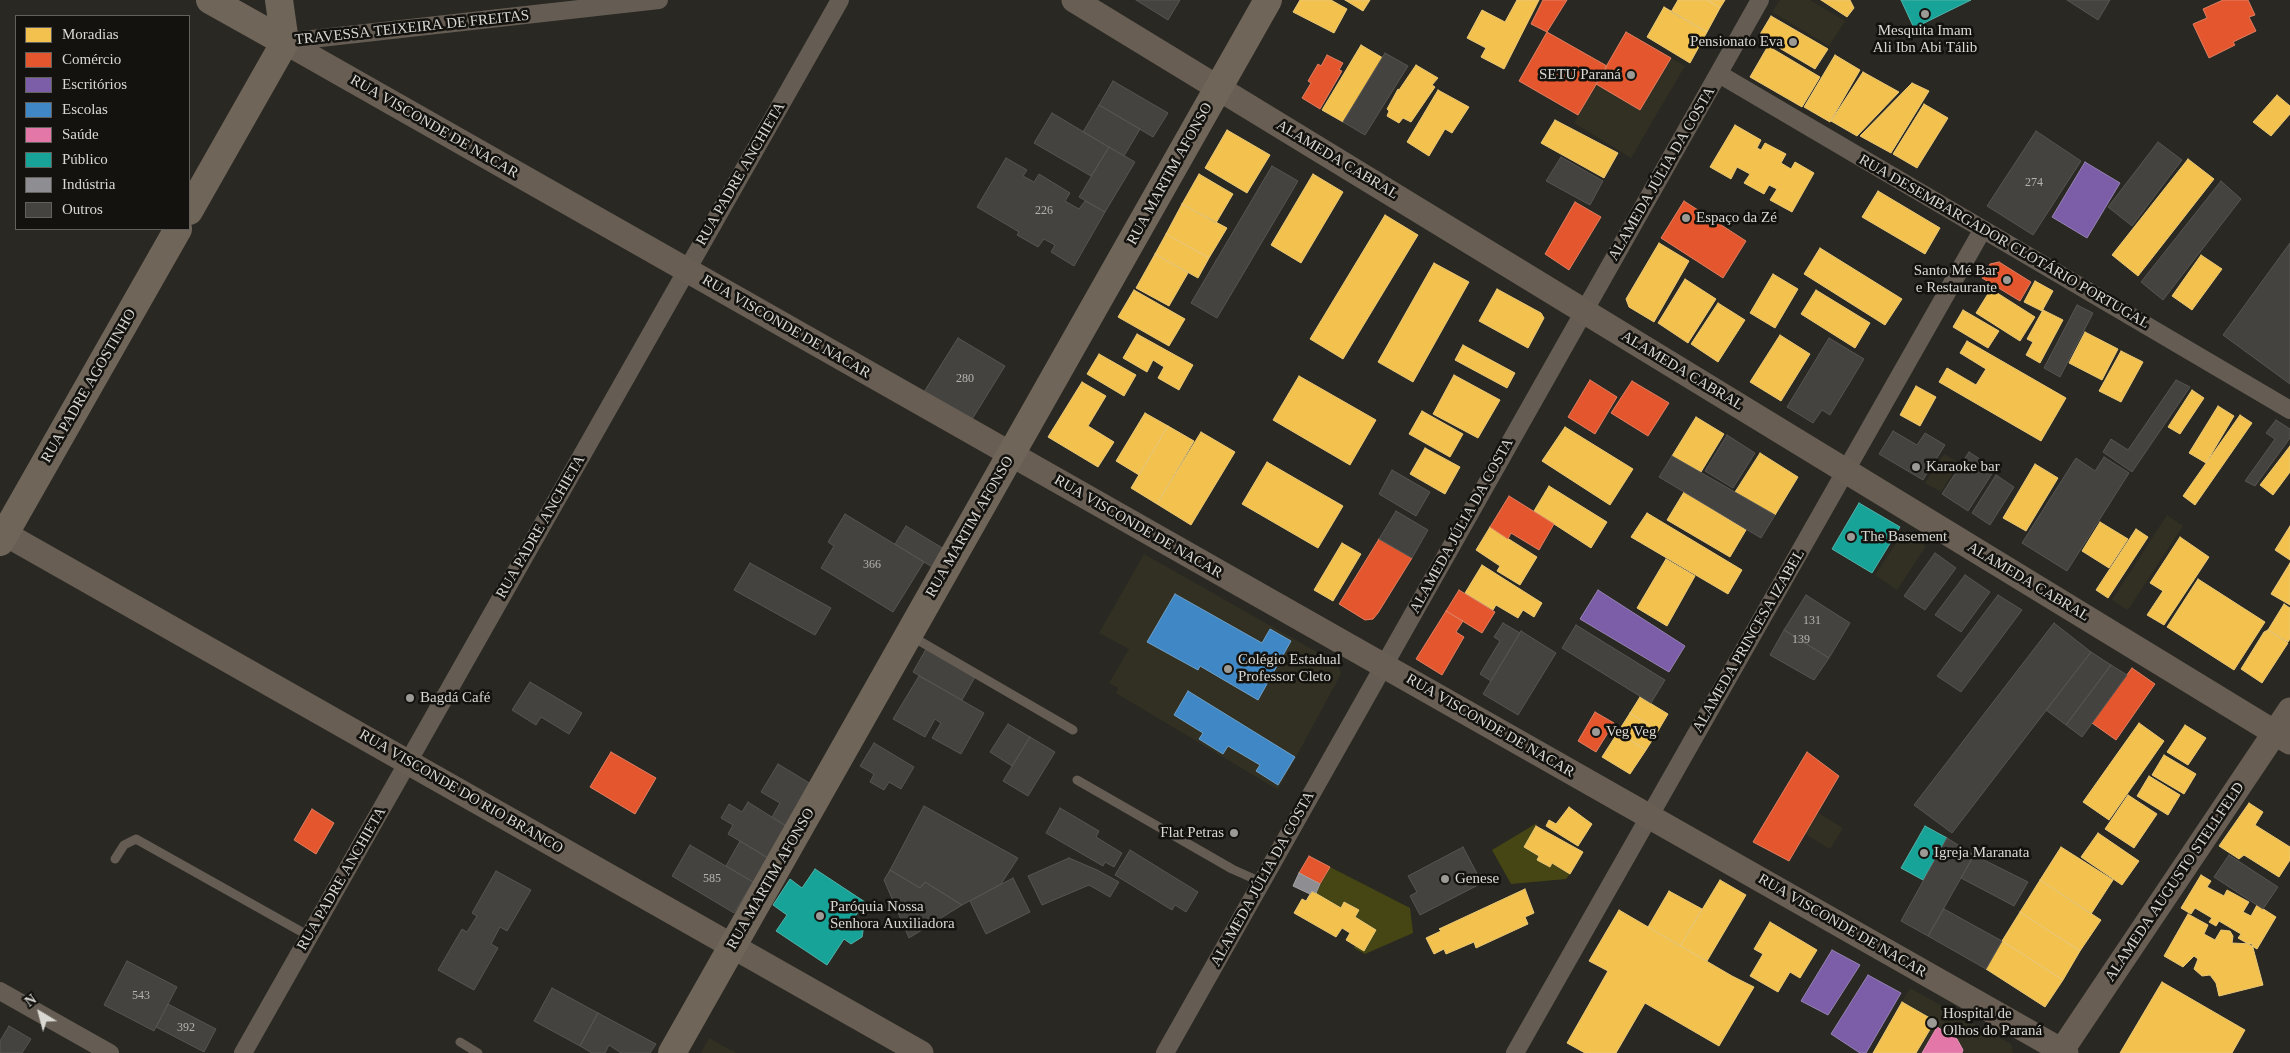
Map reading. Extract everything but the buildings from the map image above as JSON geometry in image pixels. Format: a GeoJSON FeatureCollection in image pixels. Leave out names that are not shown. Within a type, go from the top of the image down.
{"type":"FeatureCollection","features":[{"type":"Feature","properties":{"kind":"main road","name":"RUA VISCONDE DE NACAR"},"geometry":{"type":"LineString","coordinates":[[210,0],[284,42]]}},
{"type":"Feature","properties":{"kind":"main road"},"geometry":{"type":"LineString","coordinates":[[190,209],[284,42],[279,0]]}},
{"type":"Feature","properties":{"kind":"main road","name":"RUA MARTIM AFONSO"},"geometry":{"type":"LineString","coordinates":[[672,1053],[1268,0]]}},
{"type":"Feature","properties":{"kind":"main road","name":"RUA PADRE AGOSTINHO"},"geometry":{"type":"LineString","coordinates":[[2,536],[177,230]]}},
{"type":"Feature","properties":{"kind":"street","name":"TRAVESSA TEIXEIRA DE FREITAS"},"geometry":{"type":"LineString","coordinates":[[284,42],[659,0]]}},
{"type":"Feature","properties":{"kind":"street","name":"RUA PADRE ANCHIETA"},"geometry":{"type":"LineString","coordinates":[[243,1053],[840,0]]}},
{"type":"Feature","properties":{"kind":"street","name":"ALAMEDA CABRAL"},"geometry":{"type":"LineString","coordinates":[[1074,0],[2282,737]]}},
{"type":"Feature","properties":{"kind":"street","name":"ALAMEDA JÚLIA DA COSTA"},"geometry":{"type":"LineString","coordinates":[[1165,1053],[1760,0]]}},
{"type":"Feature","properties":{"kind":"street","name":"RUA VISCONDE DE NACAR"},"geometry":{"type":"LineString","coordinates":[[284,42],[2062,1052]]}},
{"type":"Feature","properties":{"kind":"street","name":"RUA DESEMBARGADOR CLOTÁRIO PORTUGAL"},"geometry":{"type":"LineString","coordinates":[[1719,74],[2290,410]]}},
{"type":"Feature","properties":{"kind":"street","name":"ALAMEDA PRINCESA IZABEL"},"geometry":{"type":"LineString","coordinates":[[1515,1053],[1983,229]]}},
{"type":"Feature","properties":{"kind":"street","name":"RUA VISCONDE DO RIO BRANCO"},"geometry":{"type":"LineString","coordinates":[[2,536],[408,762],[921,1053]]}},
{"type":"Feature","properties":{"kind":"street","name":"ALAMEDA AUGUSTO STELLFELD"},"geometry":{"type":"LineString","coordinates":[[2062,1052],[2282,737],[2290,710]]}},
{"type":"Feature","properties":{"kind":"street"},"geometry":{"type":"LineString","coordinates":[[0,991],[110,1053]]}},
{"type":"Feature","properties":{"kind":"lane"},"geometry":{"type":"LineString","coordinates":[[909,634],[1073,730]]}},
{"type":"Feature","properties":{"kind":"lane"},"geometry":{"type":"LineString","coordinates":[[1077,780],[1232,869],[1261,882]]}},
{"type":"Feature","properties":{"kind":"lane"},"geometry":{"type":"LineString","coordinates":[[115,859],[124,845],[136,839],[309,936]]}},
{"type":"Feature","properties":{"kind":"lane"},"geometry":{"type":"LineString","coordinates":[[460,1042],[478,1053]]}},
{"type":"Feature","properties":{"kind":"shaded area"},"geometry":{"type":"Polygon","coordinates":[[[1780,0],[1810,0],[1845,21],[1829,46],[1772,12],[1780,0]]]}},
{"type":"Feature","properties":{"kind":"shaded area"},"geometry":{"type":"Polygon","coordinates":[[[1626,32],[1685,66],[1631,158],[1574,123],[1626,32]]]}},
{"type":"Feature","properties":{"kind":"shaded area"},"geometry":{"type":"Polygon","coordinates":[[[1944,454],[1959,463],[1941,492],[1925,483],[1944,454]]]}},
{"type":"Feature","properties":{"kind":"shaded area"},"geometry":{"type":"Polygon","coordinates":[[[2167,515],[2183,526],[2128,610],[2112,600],[2167,515]]]}},
{"type":"Feature","properties":{"kind":"shaded area"},"geometry":{"type":"Polygon","coordinates":[[[1904,531],[1926,546],[1897,590],[1875,575],[1904,531]]]}},
{"type":"Feature","properties":{"kind":"shaded area","name":"Colégio Estadual Professor Cleto"},"geometry":{"type":"Polygon","coordinates":[[[1144,554],[1338,664],[1341,674],[1278,790],[1116,693],[1118,688],[1109,683],[1129,649],[1099,633],[1144,554]]]}},
{"type":"Feature","properties":{"kind":"shaded area"},"geometry":{"type":"Polygon","coordinates":[[[1817,812],[1843,828],[1830,849],[1805,834],[1817,812]]]}},
{"type":"Feature","properties":{"kind":"shaded area"},"geometry":{"type":"Polygon","coordinates":[[[1537,823],[1524,847],[1539,856],[1537,860],[1550,867],[1552,863],[1570,874],[1566,879],[1511,884],[1492,850],[1537,823]]]}},
{"type":"Feature","properties":{"kind":"shaded area"},"geometry":{"type":"Polygon","coordinates":[[[1330,867],[1410,908],[1413,933],[1365,954],[1354,948],[1355,945],[1364,950],[1376,930],[1355,917],[1359,910],[1345,902],[1341,908],[1316,893],[1330,867]]]}},
{"type":"Feature","properties":{"kind":"shaded area","name":"Hospital de Olhos do Paraná"},"geometry":{"type":"Polygon","coordinates":[[[1910,988],[2011,1044],[2013,1053],[1873,1053],[1910,988]]]}},
{"type":"Feature","properties":{"kind":"shaded area"},"geometry":{"type":"Polygon","coordinates":[[[709,1038],[736,1053],[701,1053],[709,1038]]]}},
{"type":"Feature","properties":{"kind":"place","name":"Mesquita Imam Ali Ibn Abi Tálib"},"geometry":{"type":"Point","coordinates":[1925,14]}},
{"type":"Feature","properties":{"kind":"place","name":"Pensionato Eva"},"geometry":{"type":"Point","coordinates":[1793,42]}},
{"type":"Feature","properties":{"kind":"place","name":"SETU Paraná"},"geometry":{"type":"Point","coordinates":[1631,75]}},
{"type":"Feature","properties":{"kind":"place","name":"Espaço da Zé"},"geometry":{"type":"Point","coordinates":[1686,218]}},
{"type":"Feature","properties":{"kind":"place","name":"Santo Mé Bar e Restaurante"},"geometry":{"type":"Point","coordinates":[2007,280]}},
{"type":"Feature","properties":{"kind":"place","name":"Karaoke bar"},"geometry":{"type":"Point","coordinates":[1916,467]}},
{"type":"Feature","properties":{"kind":"place","name":"The Basement"},"geometry":{"type":"Point","coordinates":[1851,537]}},
{"type":"Feature","properties":{"kind":"place","name":"Colégio Estadual Professor Cleto"},"geometry":{"type":"Point","coordinates":[1228,669]}},
{"type":"Feature","properties":{"kind":"place","name":"Bagdá Café"},"geometry":{"type":"Point","coordinates":[410,698]}},
{"type":"Feature","properties":{"kind":"place","name":"Veg Veg"},"geometry":{"type":"Point","coordinates":[1596,732]}},
{"type":"Feature","properties":{"kind":"place","name":"Flat Petras"},"geometry":{"type":"Point","coordinates":[1234,833]}},
{"type":"Feature","properties":{"kind":"place","name":"Igreja Maranata"},"geometry":{"type":"Point","coordinates":[1924,853]}},
{"type":"Feature","properties":{"kind":"place","name":"Genese"},"geometry":{"type":"Point","coordinates":[1445,879]}},
{"type":"Feature","properties":{"kind":"place","name":"Paróquia Nossa Senhora Auxiliadora"},"geometry":{"type":"Point","coordinates":[820,916]}},
{"type":"Feature","properties":{"kind":"place","name":"Hospital de Olhos do Paraná"},"geometry":{"type":"Point","coordinates":[1932,1023]}}]}
